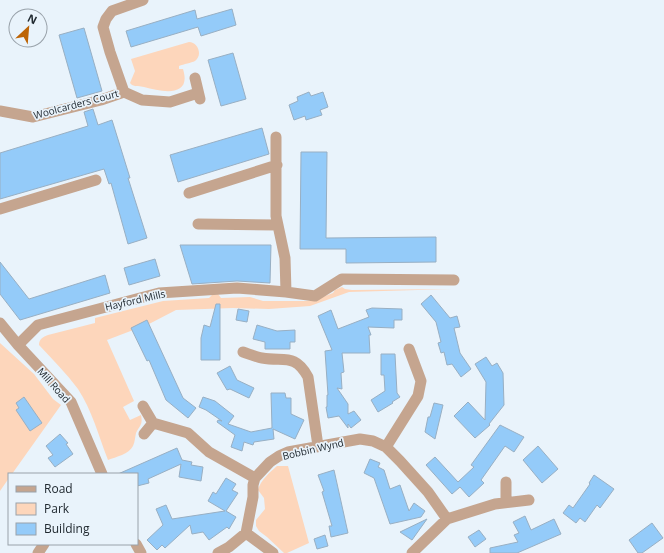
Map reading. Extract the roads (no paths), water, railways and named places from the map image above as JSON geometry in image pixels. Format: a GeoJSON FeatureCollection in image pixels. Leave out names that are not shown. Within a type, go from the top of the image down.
{"type":"FeatureCollection","features":[{"type":"Feature","properties":{"kind":"street"},"geometry":{"type":"LineString","coordinates":[[124,92],[103,27],[106,18],[112,11],[143,0]]}},
{"type":"Feature","properties":{"kind":"street","name":"Woolcarders Court"},"geometry":{"type":"LineString","coordinates":[[0,111],[33,117],[100,100],[124,92],[142,100],[170,102],[199,96],[195,78]]}},
{"type":"Feature","properties":{"kind":"street"},"geometry":{"type":"LineString","coordinates":[[276,137],[276,216],[285,258],[286,292]]}},
{"type":"Feature","properties":{"kind":"street"},"geometry":{"type":"LineString","coordinates":[[189,193],[277,165]]}},
{"type":"Feature","properties":{"kind":"street"},"geometry":{"type":"LineString","coordinates":[[0,209],[96,180]]}},
{"type":"Feature","properties":{"kind":"street"},"geometry":{"type":"LineString","coordinates":[[198,224],[278,225]]}},
{"type":"Feature","properties":{"kind":"street","name":"Hayford Mills"},"geometry":{"type":"LineString","coordinates":[[18,345],[38,326],[159,293],[237,288],[315,296],[342,279],[454,280]]}},
{"type":"Feature","properties":{"kind":"street","name":"Mill Road"},"geometry":{"type":"LineString","coordinates":[[0,323],[18,345],[71,402],[102,473]]}},
{"type":"Feature","properties":{"kind":"street"},"geometry":{"type":"LineString","coordinates":[[386,447],[418,396],[421,381],[409,349]]}},
{"type":"Feature","properties":{"kind":"street"},"geometry":{"type":"LineString","coordinates":[[243,352],[260,358],[283,359],[296,362],[304,368],[308,377],[318,446]]}},
{"type":"Feature","properties":{"kind":"street"},"geometry":{"type":"LineString","coordinates":[[142,406],[153,423],[188,433],[210,452],[255,478],[246,533],[229,547],[218,553]]}},
{"type":"Feature","properties":{"kind":"street"},"geometry":{"type":"LineString","coordinates":[[144,434],[153,423]]}},
{"type":"Feature","properties":{"kind":"street","name":"Bobbin Wynd"},"geometry":{"type":"LineString","coordinates":[[255,478],[270,462],[279,456],[318,446],[360,439],[373,441],[386,447],[428,492],[447,519]]}},
{"type":"Feature","properties":{"kind":"street"},"geometry":{"type":"LineString","coordinates":[[506,482],[506,502]]}},
{"type":"Feature","properties":{"kind":"street"},"geometry":{"type":"LineString","coordinates":[[412,553],[447,519],[495,504],[529,500]]}},
{"type":"Feature","properties":{"kind":"street"},"geometry":{"type":"LineString","coordinates":[[246,533],[273,553]]}}]}
